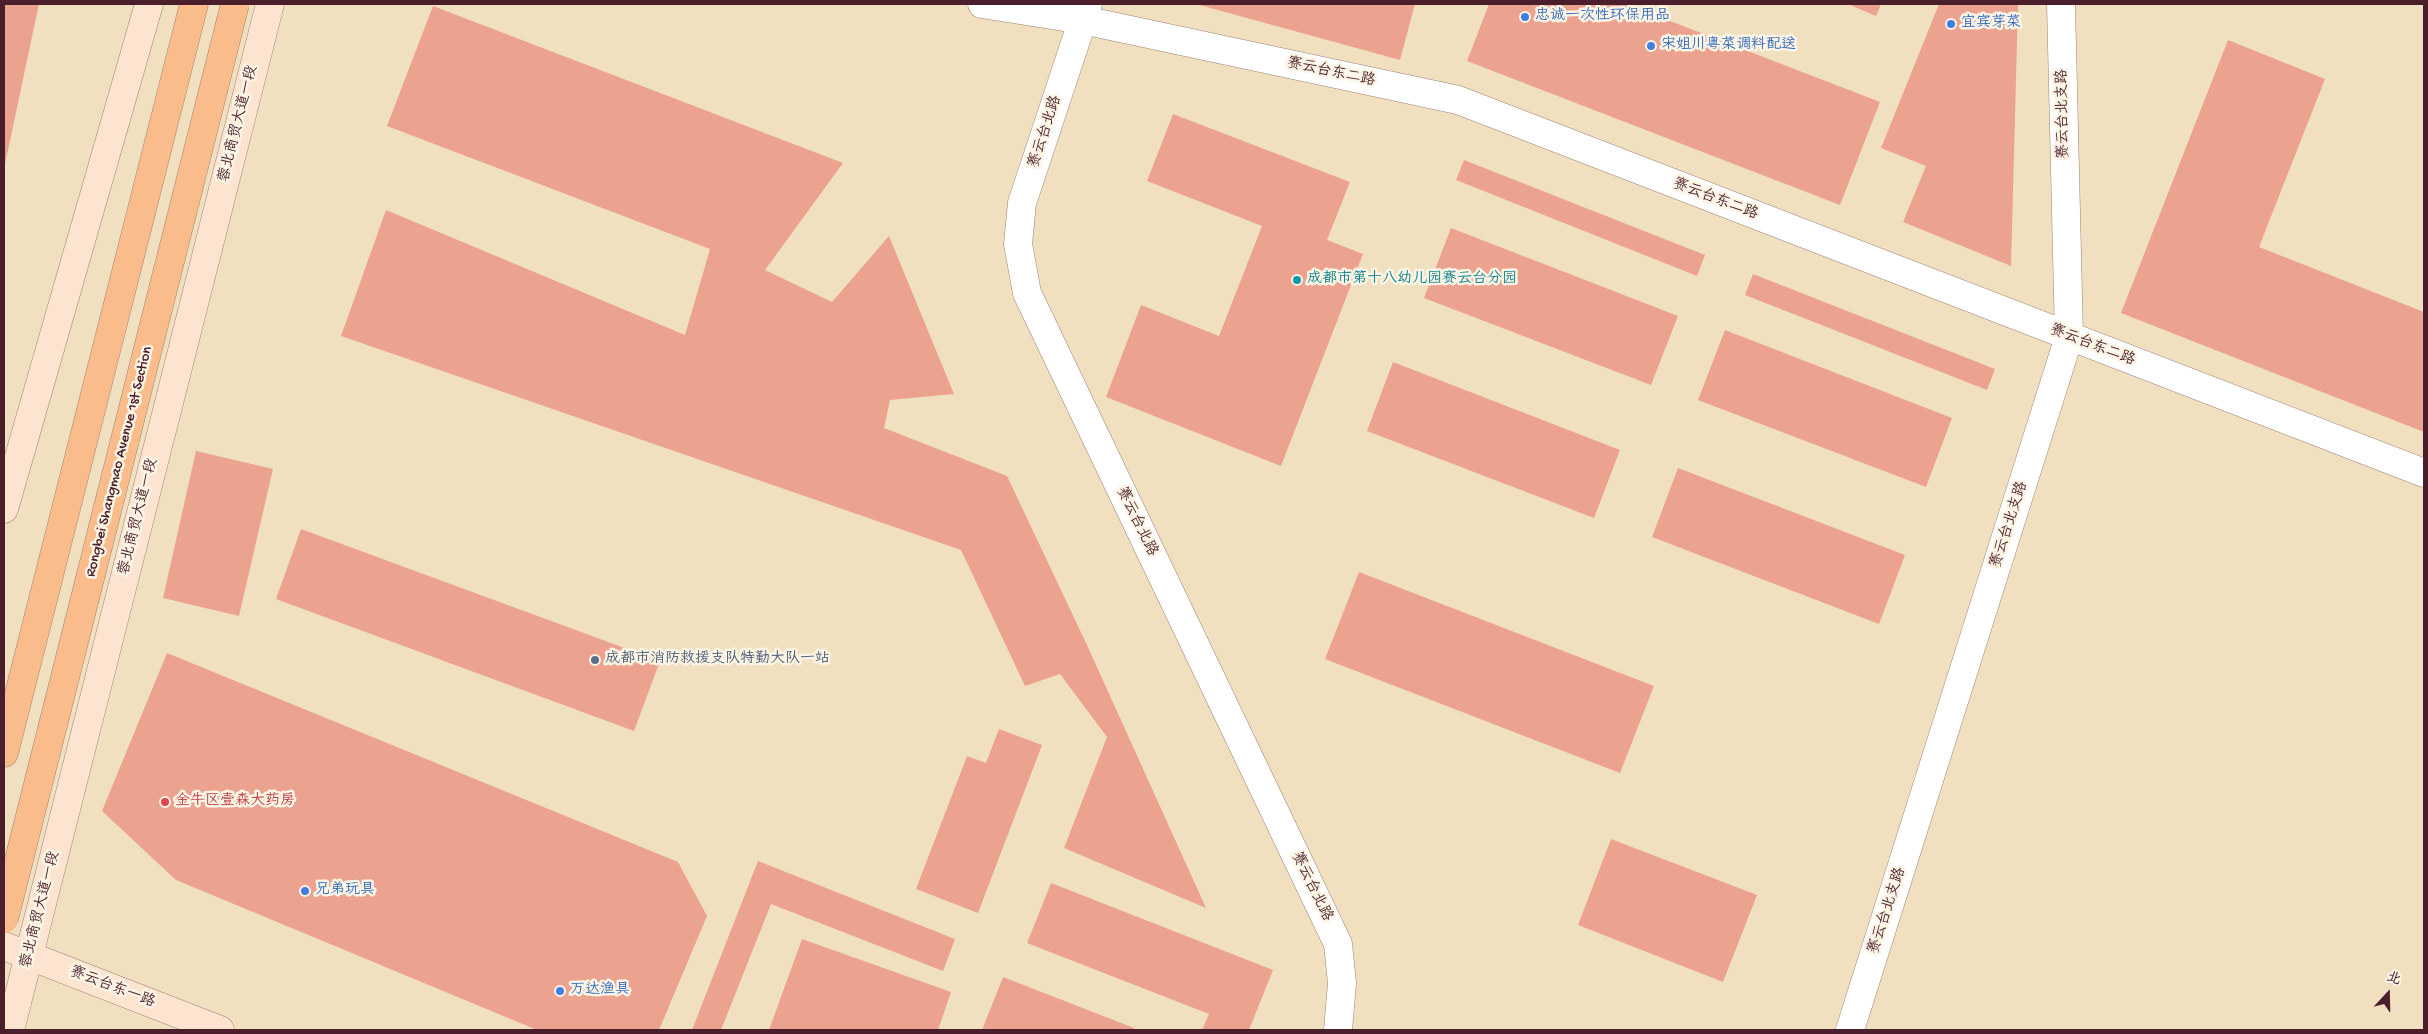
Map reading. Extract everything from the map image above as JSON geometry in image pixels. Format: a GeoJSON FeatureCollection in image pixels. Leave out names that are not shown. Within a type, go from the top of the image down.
{"type":"FeatureCollection","features":[{"type":"Feature","properties":{"kind":"highway"},"geometry":{"type":"LineString","coordinates":[[4,753],[194,4]]}},
{"type":"Feature","properties":{"kind":"highway","name":"Rongbei Shangmao Avenue 1st Section"},"geometry":{"type":"LineString","coordinates":[[4,919],[235,4]]}},
{"type":"Feature","properties":{"kind":"main road"},"geometry":{"type":"LineString","coordinates":[[4,509],[149,4]]}},
{"type":"Feature","properties":{"kind":"main road","name":"蓉北商贸大道一段"},"geometry":{"type":"LineString","coordinates":[[10,1030],[270,4]]}},
{"type":"Feature","properties":{"kind":"main road","name":"赛云台东一路"},"geometry":{"type":"LineString","coordinates":[[4,946],[220,1030]]}},
{"type":"Feature","properties":{"kind":"street","name":"赛云台东二路"},"geometry":{"type":"LineString","coordinates":[[982,4],[1085,12],[1458,100],[2424,473]]}},
{"type":"Feature","properties":{"kind":"street","name":"赛云台北支路"},"geometry":{"type":"LineString","coordinates":[[1850,1030],[2069,337],[2061,4]]}},
{"type":"Feature","properties":{"kind":"street","name":"赛云台北路"},"geometry":{"type":"LineString","coordinates":[[1085,12],[1022,203],[1018,244],[1027,293],[1338,944],[1342,983],[1338,1030]]}},
{"type":"Feature","properties":{"kind":"building"},"geometry":{"type":"Polygon","coordinates":[[[4,4],[39,4],[5,164],[4,164],[4,4]]]}},
{"type":"Feature","properties":{"kind":"building"},"geometry":{"type":"Polygon","coordinates":[[[1196,4],[1415,4],[1400,60],[1196,4]]]}},
{"type":"Feature","properties":{"kind":"building"},"geometry":{"type":"Polygon","coordinates":[[[1489,4],[1626,4],[1880,102],[1840,205],[1467,61],[1489,4]]]}},
{"type":"Feature","properties":{"kind":"building"},"geometry":{"type":"Polygon","coordinates":[[[1848,4],[1881,4],[1876,16],[1848,4]]]}},
{"type":"Feature","properties":{"kind":"building"},"geometry":{"type":"Polygon","coordinates":[[[1939,4],[2018,4],[2011,266],[1903,222],[1926,166],[1881,148],[1939,4]]]}},
{"type":"Feature","properties":{"kind":"building"},"geometry":{"type":"Polygon","coordinates":[[[433,6],[843,163],[765,270],[832,302],[889,236],[954,394],[890,400],[884,428],[1007,476],[1087,645],[1206,908],[1064,848],[1107,737],[1060,674],[1025,686],[961,550],[341,336],[386,210],[685,335],[710,249],[387,126],[433,6]]]}},
{"type":"Feature","properties":{"kind":"building"},"geometry":{"type":"Polygon","coordinates":[[[2228,40],[2325,79],[2259,247],[2424,312],[2424,432],[2121,313],[2228,40]]]}},
{"type":"Feature","properties":{"kind":"building","name":"成都市第十八幼儿园赛云台分园"},"geometry":{"type":"Polygon","coordinates":[[[1173,114],[1350,182],[1327,240],[1363,254],[1281,466],[1106,397],[1141,305],[1219,336],[1262,226],[1147,181],[1173,114]]]}},
{"type":"Feature","properties":{"kind":"building"},"geometry":{"type":"Polygon","coordinates":[[[1464,160],[1705,255],[1697,276],[1456,180],[1464,160]]]}},
{"type":"Feature","properties":{"kind":"building"},"geometry":{"type":"Polygon","coordinates":[[[1451,228],[1678,316],[1651,385],[1424,298],[1451,228]]]}},
{"type":"Feature","properties":{"kind":"building"},"geometry":{"type":"Polygon","coordinates":[[[1753,274],[1995,369],[1987,390],[1745,295],[1753,274]]]}},
{"type":"Feature","properties":{"kind":"building"},"geometry":{"type":"Polygon","coordinates":[[[1725,330],[1952,418],[1926,487],[1698,400],[1725,330]]]}},
{"type":"Feature","properties":{"kind":"building"},"geometry":{"type":"Polygon","coordinates":[[[1393,362],[1620,450],[1594,518],[1367,431],[1393,362]]]}},
{"type":"Feature","properties":{"kind":"building"},"geometry":{"type":"Polygon","coordinates":[[[196,451],[273,469],[239,616],[163,598],[196,451]]]}},
{"type":"Feature","properties":{"kind":"building"},"geometry":{"type":"Polygon","coordinates":[[[1678,468],[1905,555],[1879,624],[1652,537],[1678,468]]]}},
{"type":"Feature","properties":{"kind":"building"},"geometry":{"type":"Polygon","coordinates":[[[301,529],[660,661],[634,731],[276,599],[301,529]]]}},
{"type":"Feature","properties":{"kind":"building"},"geometry":{"type":"Polygon","coordinates":[[[1359,572],[1654,686],[1620,773],[1325,659],[1359,572]]]}},
{"type":"Feature","properties":{"kind":"building"},"geometry":{"type":"Polygon","coordinates":[[[167,653],[678,862],[707,916],[659,1030],[537,1030],[176,880],[102,811],[167,653]]]}},
{"type":"Feature","properties":{"kind":"building"},"geometry":{"type":"Polygon","coordinates":[[[999,729],[1042,745],[978,913],[916,889],[967,756],[986,763],[999,729]]]}},
{"type":"Feature","properties":{"kind":"building"},"geometry":{"type":"Polygon","coordinates":[[[1611,839],[1757,895],[1723,982],[1578,925],[1611,839]]]}},
{"type":"Feature","properties":{"kind":"building"},"geometry":{"type":"Polygon","coordinates":[[[758,861],[955,939],[943,971],[771,904],[721,1030],[692,1030],[758,861]]]}},
{"type":"Feature","properties":{"kind":"building"},"geometry":{"type":"Polygon","coordinates":[[[1051,883],[1273,970],[1249,1030],[1202,1030],[1209,1014],[1027,943],[1051,883]]]}},
{"type":"Feature","properties":{"kind":"building"},"geometry":{"type":"Polygon","coordinates":[[[802,939],[951,992],[938,1030],[769,1030],[802,939]]]}},
{"type":"Feature","properties":{"kind":"building"},"geometry":{"type":"Polygon","coordinates":[[[1003,977],[1134,1028],[1133,1030],[982,1030],[1003,977]]]}},
{"type":"Feature","properties":{"kind":"place","name":"忠诚一次性环保用品"},"geometry":{"type":"Point","coordinates":[1525,17]}},
{"type":"Feature","properties":{"kind":"place","name":"宜宾芽菜"},"geometry":{"type":"Point","coordinates":[1951,24]}},
{"type":"Feature","properties":{"kind":"place","name":"宋姐川粤菜调料配送"},"geometry":{"type":"Point","coordinates":[1651,46]}},
{"type":"Feature","properties":{"kind":"place","name":"成都市第十八幼儿园赛云台分园"},"geometry":{"type":"Point","coordinates":[1297,280]}},
{"type":"Feature","properties":{"kind":"place","name":"成都市消防救援支队特勤大队一站"},"geometry":{"type":"Point","coordinates":[595,660]}},
{"type":"Feature","properties":{"kind":"place","name":"金牛区壹森大药房"},"geometry":{"type":"Point","coordinates":[165,802]}},
{"type":"Feature","properties":{"kind":"place","name":"兄弟玩具"},"geometry":{"type":"Point","coordinates":[305,891]}},
{"type":"Feature","properties":{"kind":"place","name":"万达渔具"},"geometry":{"type":"Point","coordinates":[560,991]}}]}
